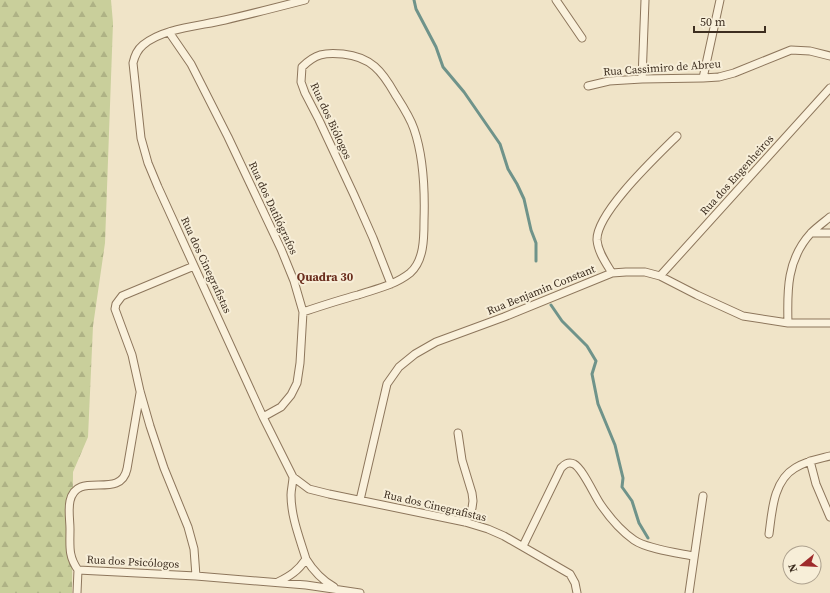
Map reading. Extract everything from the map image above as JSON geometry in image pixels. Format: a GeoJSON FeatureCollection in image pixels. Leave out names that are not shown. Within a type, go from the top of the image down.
{"type":"FeatureCollection","features":[{"type":"Feature","properties":{"kind":"street"},"geometry":{"type":"LineString","coordinates":[[169,32],[254,14],[305,0]]}},
{"type":"Feature","properties":{"kind":"street"},"geometry":{"type":"LineString","coordinates":[[556,0],[582,38]]}},
{"type":"Feature","properties":{"kind":"street"},"geometry":{"type":"LineString","coordinates":[[642,79],[645,0]]}},
{"type":"Feature","properties":{"kind":"street"},"geometry":{"type":"LineString","coordinates":[[704,78],[720,0]]}},
{"type":"Feature","properties":{"kind":"street","name":"Rua dos Cinegrafistas"},"geometry":{"type":"LineString","coordinates":[[169,32],[143,44],[136,52],[133,63],[136,104],[141,138],[148,163],[158,187],[263,417],[293,477],[309,489],[465,522],[488,529],[523,546],[570,574],[575,584],[577,593]]}},
{"type":"Feature","properties":{"kind":"street","name":"Rua dos Datilógrafos"},"geometry":{"type":"LineString","coordinates":[[169,32],[191,64],[225,130],[281,249],[294,281],[303,312],[300,363],[296,383],[291,395],[281,407],[263,417]]}},
{"type":"Feature","properties":{"kind":"street","name":"Rua Cassimiro de Abreu"},"geometry":{"type":"LineString","coordinates":[[588,86],[610,81],[704,78],[719,76],[734,73],[791,50],[810,51],[830,56]]}},
{"type":"Feature","properties":{"kind":"street","name":"Rua dos Biólogos"},"geometry":{"type":"LineString","coordinates":[[303,312],[391,284],[412,272],[420,258],[424,240],[423,182],[420,153],[413,128],[402,105],[384,76],[368,61],[352,55],[332,53],[317,55],[302,67],[301,82],[360,209],[391,284]]}},
{"type":"Feature","properties":{"kind":"street","name":"Rua dos Engenheiros"},"geometry":{"type":"LineString","coordinates":[[660,276],[830,88]]}},
{"type":"Feature","properties":{"kind":"street"},"geometry":{"type":"LineString","coordinates":[[612,273],[599,251],[597,238],[600,225],[610,208],[625,190],[676,136]]}},
{"type":"Feature","properties":{"kind":"street"},"geometry":{"type":"LineString","coordinates":[[788,323],[787,297],[789,276],[794,260],[802,245],[811,233],[830,217]]}},
{"type":"Feature","properties":{"kind":"street"},"geometry":{"type":"LineString","coordinates":[[811,233],[830,233]]}},
{"type":"Feature","properties":{"kind":"street","name":"Rua dos Psicólogos"},"geometry":{"type":"LineString","coordinates":[[194,266],[122,296],[116,304],[115,309],[132,355],[150,426],[164,468],[188,528],[194,549],[196,576]]}},
{"type":"Feature","properties":{"kind":"street","name":"Rua Benjamin Constant"},"geometry":{"type":"LineString","coordinates":[[360,500],[387,384],[399,367],[415,354],[436,342],[504,317],[612,273],[645,272],[660,276],[697,296],[743,316],[788,323],[830,323]]}},
{"type":"Feature","properties":{"kind":"street","name":"Rua dos Psicólogos"},"geometry":{"type":"LineString","coordinates":[[140,391],[127,469],[123,479],[114,485],[85,485],[76,491],[69,502],[70,552],[72,562],[78,570],[277,582],[360,593]]}},
{"type":"Feature","properties":{"kind":"street"},"geometry":{"type":"LineString","coordinates":[[458,433],[462,460],[473,501],[472,508],[465,522]]}},
{"type":"Feature","properties":{"kind":"street"},"geometry":{"type":"LineString","coordinates":[[769,534],[773,501],[779,487],[794,468],[810,461],[830,456]]}},
{"type":"Feature","properties":{"kind":"street"},"geometry":{"type":"LineString","coordinates":[[810,461],[816,484],[830,517]]}},
{"type":"Feature","properties":{"kind":"street"},"geometry":{"type":"LineString","coordinates":[[523,546],[560,468],[565,464],[570,463],[574,464],[580,470],[601,505],[616,525],[635,541],[657,549],[693,556]]}},
{"type":"Feature","properties":{"kind":"street"},"geometry":{"type":"LineString","coordinates":[[293,477],[291,495],[292,508],[306,560],[324,581],[338,589]]}},
{"type":"Feature","properties":{"kind":"street"},"geometry":{"type":"LineString","coordinates":[[689,593],[693,556],[703,496]]}},
{"type":"Feature","properties":{"kind":"street"},"geometry":{"type":"LineString","coordinates":[[277,582],[292,576],[306,560]]}},
{"type":"Feature","properties":{"kind":"street"},"geometry":{"type":"LineString","coordinates":[[77,593],[78,570]]}},
{"type":"Feature","properties":{"kind":"green space"},"geometry":{"type":"Polygon","coordinates":[[[0,0],[111,0],[113,23],[105,243],[93,326],[88,437],[73,472],[72,593],[0,593],[0,0]]]}},
{"type":"Feature","properties":{"kind":"waterway"},"geometry":{"type":"LineString","coordinates":[[414,0],[416,9],[436,47],[443,67],[464,92],[500,144],[508,169],[524,199],[531,230],[536,243],[536,261]]}},
{"type":"Feature","properties":{"kind":"waterway"},"geometry":{"type":"LineString","coordinates":[[551,305],[562,321],[587,346],[596,361],[592,374],[598,404],[615,445],[623,478],[622,487],[632,501],[639,523],[648,538]]}},
{"type":"Feature","properties":{"kind":"district","name":"Quadra 30"},"geometry":{"type":"Point","coordinates":[325,277]}}]}
